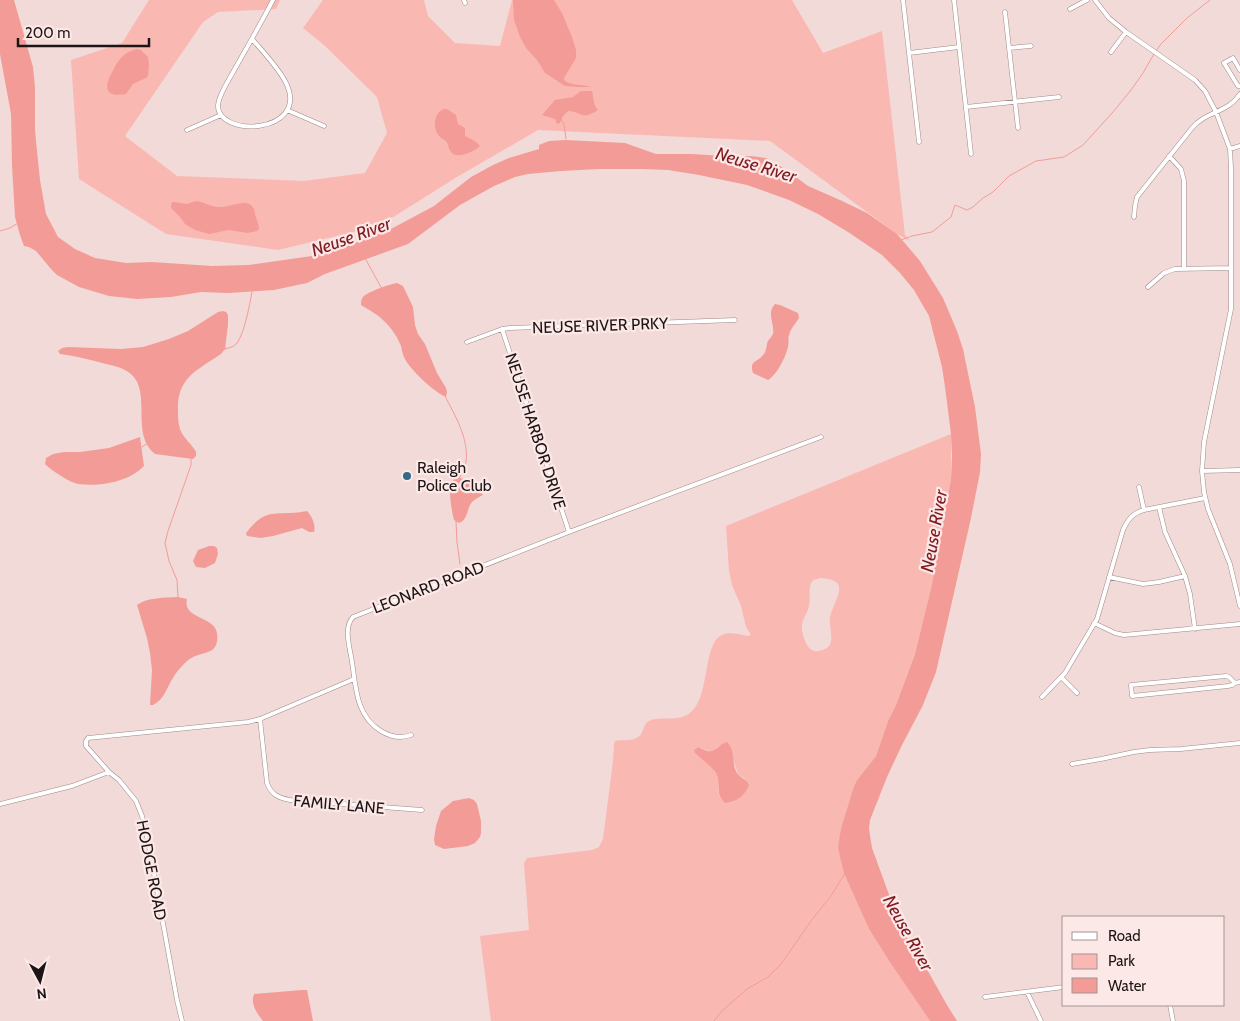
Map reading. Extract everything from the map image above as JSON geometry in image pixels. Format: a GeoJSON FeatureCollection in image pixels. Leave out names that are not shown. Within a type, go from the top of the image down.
{"type":"FeatureCollection","features":[{"type":"Feature","properties":{"kind":"street"},"geometry":{"type":"LineString","coordinates":[[252,39],[287,85],[289,97],[287,110],[277,120],[260,126],[232,124],[220,115],[218,106],[221,95],[273,0]]}},
{"type":"Feature","properties":{"kind":"street"},"geometry":{"type":"LineString","coordinates":[[903,0],[919,142]]}},
{"type":"Feature","properties":{"kind":"street"},"geometry":{"type":"LineString","coordinates":[[954,0],[971,154]]}},
{"type":"Feature","properties":{"kind":"street"},"geometry":{"type":"LineString","coordinates":[[1070,9],[1087,0]]}},
{"type":"Feature","properties":{"kind":"street"},"geometry":{"type":"LineString","coordinates":[[1095,0],[1109,18],[1126,32],[1195,80],[1205,91],[1216,112],[1230,148],[1232,309],[1204,442],[1202,471],[1205,498],[1211,519],[1235,579],[1240,606]]}},
{"type":"Feature","properties":{"kind":"street"},"geometry":{"type":"LineString","coordinates":[[1005,12],[1018,128]]}},
{"type":"Feature","properties":{"kind":"street"},"geometry":{"type":"LineString","coordinates":[[1111,52],[1126,32]]}},
{"type":"Feature","properties":{"kind":"street"},"geometry":{"type":"LineString","coordinates":[[1009,48],[1031,46]]}},
{"type":"Feature","properties":{"kind":"street"},"geometry":{"type":"LineString","coordinates":[[909,53],[959,48]]}},
{"type":"Feature","properties":{"kind":"street"},"geometry":{"type":"LineString","coordinates":[[1240,70],[1233,58],[1224,63],[1238,86],[1240,86]]}},
{"type":"Feature","properties":{"kind":"street"},"geometry":{"type":"LineString","coordinates":[[1134,217],[1137,197],[1197,121],[1230,106],[1240,94]]}},
{"type":"Feature","properties":{"kind":"street"},"geometry":{"type":"LineString","coordinates":[[966,107],[1059,96]]}},
{"type":"Feature","properties":{"kind":"street"},"geometry":{"type":"LineString","coordinates":[[287,110],[324,126]]}},
{"type":"Feature","properties":{"kind":"street"},"geometry":{"type":"LineString","coordinates":[[187,130],[220,115]]}},
{"type":"Feature","properties":{"kind":"street"},"geometry":{"type":"LineString","coordinates":[[1230,148],[1240,146]]}},
{"type":"Feature","properties":{"kind":"street"},"geometry":{"type":"LineString","coordinates":[[1169,156],[1181,169],[1184,181],[1184,268]]}},
{"type":"Feature","properties":{"kind":"street"},"geometry":{"type":"LineString","coordinates":[[1148,287],[1164,273],[1175,269],[1232,268]]}},
{"type":"Feature","properties":{"kind":"street","name":"NEUSE RIVER PRKY"},"geometry":{"type":"LineString","coordinates":[[467,342],[502,329],[734,320]]}},
{"type":"Feature","properties":{"kind":"street","name":"NEUSE HARBOR DRIVE"},"geometry":{"type":"LineString","coordinates":[[502,329],[569,532]]}},
{"type":"Feature","properties":{"kind":"street","name":"LEONARD ROAD"},"geometry":{"type":"LineString","coordinates":[[354,679],[348,631],[350,620],[353,616],[821,436]]}},
{"type":"Feature","properties":{"kind":"street"},"geometry":{"type":"LineString","coordinates":[[1202,471],[1240,470]]}},
{"type":"Feature","properties":{"kind":"street"},"geometry":{"type":"LineString","coordinates":[[1139,487],[1144,510]]}},
{"type":"Feature","properties":{"kind":"street"},"geometry":{"type":"LineString","coordinates":[[1042,697],[1062,678],[1097,619],[1126,523],[1133,515],[1144,510],[1205,498]]}},
{"type":"Feature","properties":{"kind":"street"},"geometry":{"type":"LineString","coordinates":[[1159,507],[1165,532],[1185,576],[1190,594],[1195,628]]}},
{"type":"Feature","properties":{"kind":"street"},"geometry":{"type":"LineString","coordinates":[[1109,577],[1143,584],[1185,576]]}},
{"type":"Feature","properties":{"kind":"street"},"geometry":{"type":"LineString","coordinates":[[1235,579],[1240,578]]}},
{"type":"Feature","properties":{"kind":"street"},"geometry":{"type":"LineString","coordinates":[[1094,623],[1124,635],[1240,624]]}},
{"type":"Feature","properties":{"kind":"street"},"geometry":{"type":"LineString","coordinates":[[1235,683],[1226,676],[1131,685],[1132,696],[1228,686],[1240,682]]}},
{"type":"Feature","properties":{"kind":"street"},"geometry":{"type":"LineString","coordinates":[[1062,678],[1077,692]]}},
{"type":"Feature","properties":{"kind":"street"},"geometry":{"type":"LineString","coordinates":[[260,719],[354,679],[360,705],[366,718],[374,727],[385,734],[398,737],[411,735]]}},
{"type":"Feature","properties":{"kind":"street","name":"HODGE ROAD"},"geometry":{"type":"LineString","coordinates":[[182,1021],[142,816],[136,801],[119,780],[109,772],[86,746],[86,741],[88,738],[248,722],[260,719]]}},
{"type":"Feature","properties":{"kind":"street","name":"FAMILY LANE"},"geometry":{"type":"LineString","coordinates":[[260,719],[267,783],[270,790],[282,799],[422,810]]}},
{"type":"Feature","properties":{"kind":"street"},"geometry":{"type":"LineString","coordinates":[[1072,764],[1150,750],[1240,743]]}},
{"type":"Feature","properties":{"kind":"street"},"geometry":{"type":"LineString","coordinates":[[0,804],[72,786],[109,772]]}},
{"type":"Feature","properties":{"kind":"street"},"geometry":{"type":"LineString","coordinates":[[985,997],[1062,987]]}},
{"type":"Feature","properties":{"kind":"street"},"geometry":{"type":"LineString","coordinates":[[1028,992],[1041,1021]]}},
{"type":"Feature","properties":{"kind":"street"},"geometry":{"type":"LineString","coordinates":[[1170,1006],[1173,1021]]}},
{"type":"Feature","properties":{"kind":"green space"},"geometry":{"type":"Polygon","coordinates":[[[149,0],[280,0],[276,9],[218,12],[203,22],[125,136],[177,176],[304,181],[365,173],[387,133],[377,97],[324,45],[303,28],[323,0],[424,0],[428,16],[455,43],[500,46],[512,0],[792,0],[823,53],[882,31],[905,235],[910,241],[897,234],[770,141],[538,130],[457,177],[379,226],[278,250],[166,234],[79,179],[71,60],[122,43],[149,0]]]}},
{"type":"Feature","properties":{"kind":"green space"},"geometry":{"type":"Polygon","coordinates":[[[951,434],[951,479],[932,584],[915,654],[876,756],[854,786],[841,828],[838,848],[869,929],[930,1021],[491,1021],[480,936],[529,930],[524,863],[527,858],[592,850],[599,847],[603,839],[615,741],[636,739],[642,733],[648,721],[687,715],[698,703],[702,693],[709,658],[716,640],[728,633],[751,635],[746,627],[741,606],[732,585],[729,571],[726,526],[951,434]],[[821,578],[811,583],[809,606],[802,624],[806,643],[815,651],[825,649],[831,643],[830,617],[839,592],[839,586],[836,582],[821,578]],[[718,746],[712,751],[696,748],[695,753],[716,773],[722,800],[725,803],[732,802],[745,779],[738,774],[734,762],[718,746]]]}},
{"type":"Feature","properties":{"kind":"water","name":"Neuse River"},"geometry":{"type":"Polygon","coordinates":[[[0,0],[14,0],[33,67],[36,141],[46,214],[58,237],[75,249],[95,258],[126,263],[152,262],[212,266],[248,265],[312,256],[364,240],[391,229],[434,206],[471,177],[493,165],[539,149],[539,145],[549,141],[566,140],[625,143],[656,154],[766,158],[808,186],[867,213],[897,234],[920,261],[943,298],[957,331],[963,349],[975,407],[981,454],[980,472],[971,518],[936,672],[923,705],[887,777],[870,820],[869,829],[872,848],[899,922],[917,957],[929,973],[957,1021],[930,1021],[869,929],[844,873],[838,848],[841,828],[854,786],[876,756],[915,654],[932,584],[951,479],[951,434],[942,367],[929,316],[914,290],[900,273],[882,255],[818,214],[789,200],[747,185],[668,170],[600,169],[528,174],[515,177],[494,186],[460,205],[408,244],[325,274],[307,283],[274,290],[228,293],[201,292],[171,297],[137,299],[109,296],[79,287],[57,275],[36,251],[24,246],[15,217],[11,114],[0,54],[0,0]]]}},
{"type":"Feature","properties":{"kind":"water"},"geometry":{"type":"Polygon","coordinates":[[[513,0],[554,0],[562,13],[576,50],[576,58],[564,80],[591,87],[565,86],[545,73],[520,37],[514,20],[513,0]]]}},
{"type":"Feature","properties":{"kind":"water"},"geometry":{"type":"Polygon","coordinates":[[[141,50],[148,57],[148,76],[133,84],[126,94],[112,94],[107,86],[116,65],[130,51],[141,50]]]}},
{"type":"Feature","properties":{"kind":"water"},"geometry":{"type":"Polygon","coordinates":[[[581,91],[592,91],[594,104],[598,110],[588,115],[568,111],[560,123],[557,124],[555,119],[542,115],[555,100],[573,97],[581,91]]]}},
{"type":"Feature","properties":{"kind":"water"},"geometry":{"type":"Polygon","coordinates":[[[444,109],[456,115],[458,124],[465,128],[465,136],[480,146],[461,155],[454,154],[449,150],[446,141],[439,136],[435,129],[436,117],[444,109]]]}},
{"type":"Feature","properties":{"kind":"water"},"geometry":{"type":"Polygon","coordinates":[[[196,201],[219,207],[247,203],[254,208],[259,229],[248,233],[229,230],[209,234],[195,230],[185,224],[171,208],[171,205],[172,202],[187,204],[196,201]]]}},
{"type":"Feature","properties":{"kind":"water"},"geometry":{"type":"Polygon","coordinates":[[[397,283],[403,286],[413,307],[418,334],[425,344],[437,373],[446,388],[446,397],[429,385],[411,367],[404,357],[395,334],[388,325],[361,305],[365,295],[379,288],[397,283]]]}},
{"type":"Feature","properties":{"kind":"water"},"geometry":{"type":"Polygon","coordinates":[[[775,304],[798,313],[799,318],[790,332],[788,347],[778,370],[768,380],[753,373],[752,366],[754,362],[761,358],[773,334],[771,311],[775,304]]]}},
{"type":"Feature","properties":{"kind":"water"},"geometry":{"type":"Polygon","coordinates":[[[223,311],[228,315],[225,349],[221,354],[190,376],[181,390],[179,399],[179,427],[196,452],[196,456],[193,459],[155,454],[148,446],[142,425],[140,391],[137,382],[131,374],[116,366],[60,354],[58,351],[68,347],[121,349],[143,347],[188,331],[218,312],[223,311]]]}},
{"type":"Feature","properties":{"kind":"water"},"geometry":{"type":"Polygon","coordinates":[[[140,437],[144,466],[122,480],[95,485],[78,484],[60,476],[45,464],[46,458],[53,454],[109,448],[140,437]]]}},
{"type":"Feature","properties":{"kind":"water"},"geometry":{"type":"Polygon","coordinates":[[[457,476],[475,486],[483,495],[472,502],[466,516],[459,523],[454,520],[450,494],[451,484],[457,476]]]}},
{"type":"Feature","properties":{"kind":"water"},"geometry":{"type":"Polygon","coordinates":[[[307,511],[313,521],[314,532],[309,532],[302,528],[261,538],[247,536],[246,533],[253,524],[267,515],[307,511]]]}},
{"type":"Feature","properties":{"kind":"water"},"geometry":{"type":"Polygon","coordinates":[[[209,546],[217,548],[218,554],[215,563],[205,568],[196,567],[193,561],[198,550],[209,546]]]}},
{"type":"Feature","properties":{"kind":"water"},"geometry":{"type":"Polygon","coordinates":[[[178,597],[187,599],[189,610],[215,627],[217,641],[212,650],[191,658],[185,663],[160,700],[150,705],[152,670],[150,653],[137,605],[151,599],[178,597]]]}},
{"type":"Feature","properties":{"kind":"water"},"geometry":{"type":"Polygon","coordinates":[[[727,742],[732,749],[737,773],[749,785],[740,798],[725,803],[719,793],[716,773],[694,750],[698,747],[712,751],[727,742]]]}},
{"type":"Feature","properties":{"kind":"water"},"geometry":{"type":"Polygon","coordinates":[[[469,798],[477,804],[481,821],[480,837],[475,843],[468,846],[444,849],[435,845],[436,826],[441,811],[453,801],[469,798]]]}},
{"type":"Feature","properties":{"kind":"water"},"geometry":{"type":"Polygon","coordinates":[[[307,990],[313,1021],[263,1021],[256,1012],[253,1001],[254,994],[307,990]]]}},
{"type":"Feature","properties":{"kind":"waterway"},"geometry":{"type":"LineString","coordinates":[[1156,51],[1187,18],[1210,0]]}},
{"type":"Feature","properties":{"kind":"waterway"},"geometry":{"type":"LineString","coordinates":[[901,240],[932,232],[951,217],[955,205],[967,210],[973,207],[993,192],[1009,176],[1036,161],[1064,157],[1083,145],[1131,90],[1154,54]]}},
{"type":"Feature","properties":{"kind":"waterway"},"geometry":{"type":"LineString","coordinates":[[561,119],[564,124],[566,139]]}},
{"type":"Feature","properties":{"kind":"waterway"},"geometry":{"type":"LineString","coordinates":[[0,231],[18,223]]}},
{"type":"Feature","properties":{"kind":"waterway"},"geometry":{"type":"LineString","coordinates":[[365,258],[382,289]]}},
{"type":"Feature","properties":{"kind":"waterway"},"geometry":{"type":"LineString","coordinates":[[225,348],[234,346],[242,334],[252,292]]}},
{"type":"Feature","properties":{"kind":"waterway"},"geometry":{"type":"LineString","coordinates":[[445,396],[457,419],[465,444],[466,462],[460,477]]}},
{"type":"Feature","properties":{"kind":"waterway"},"geometry":{"type":"LineString","coordinates":[[142,447],[148,443]]}},
{"type":"Feature","properties":{"kind":"waterway"},"geometry":{"type":"LineString","coordinates":[[178,597],[177,580],[169,561],[165,543],[191,465],[191,459]]}},
{"type":"Feature","properties":{"kind":"waterway"},"geometry":{"type":"LineString","coordinates":[[456,521],[460,564]]}},
{"type":"Feature","properties":{"kind":"waterway"},"geometry":{"type":"LineString","coordinates":[[714,1021],[723,1010],[747,989],[768,977],[781,964],[831,896],[845,873]]}},
{"type":"Feature","properties":{"kind":"place","name":"Raleigh Police Club"},"geometry":{"type":"Point","coordinates":[407,476]}}]}
